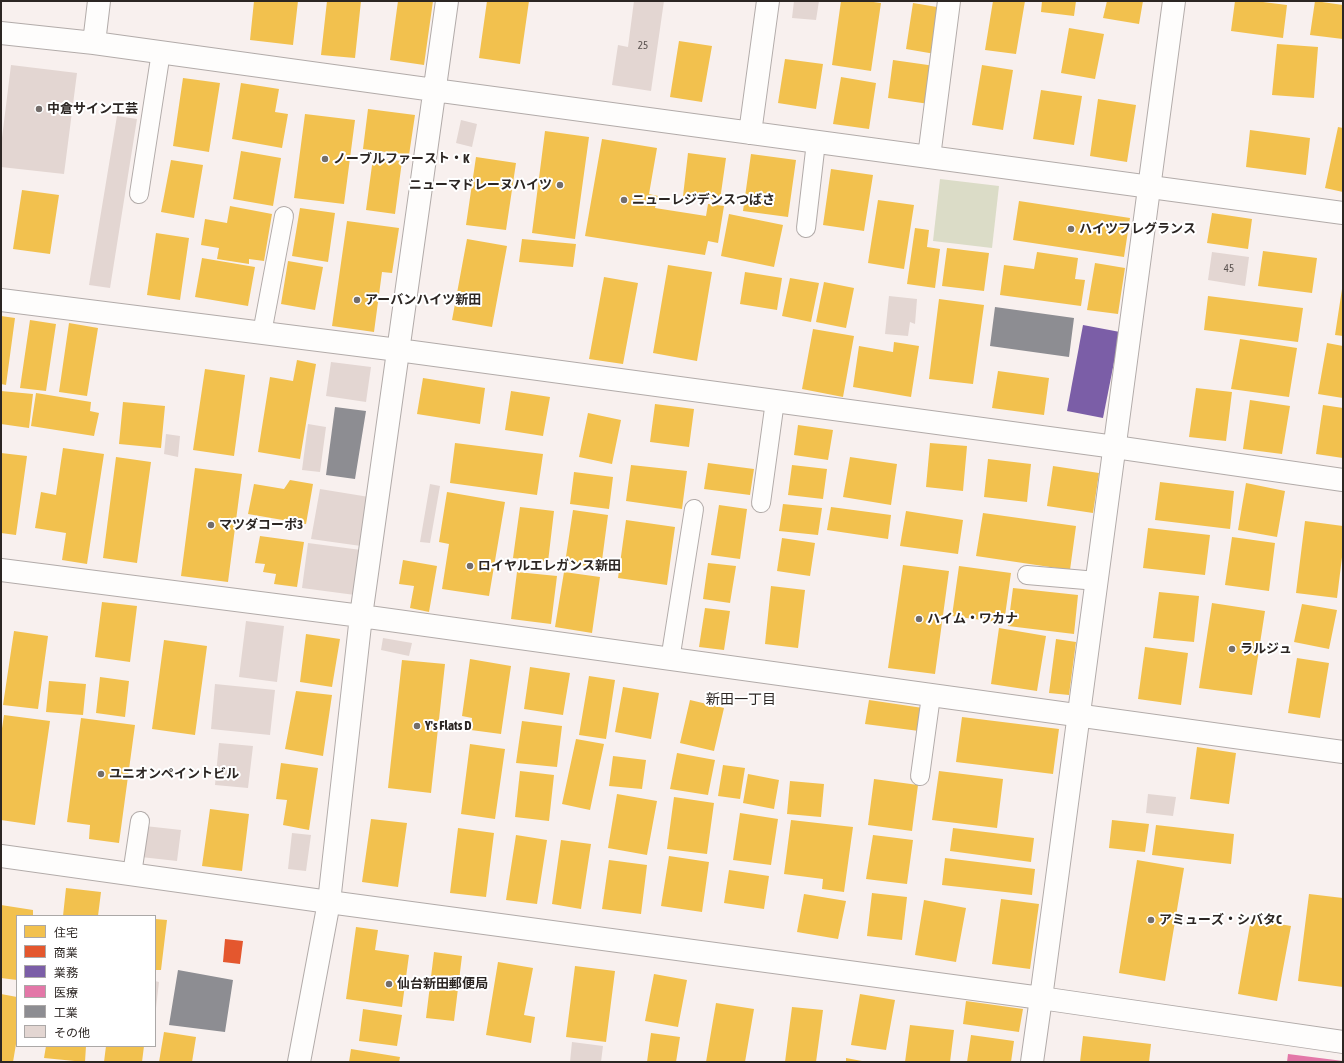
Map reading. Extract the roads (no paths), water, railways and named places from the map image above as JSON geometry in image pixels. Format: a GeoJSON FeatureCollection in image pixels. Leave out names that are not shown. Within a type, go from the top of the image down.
{"type":"FeatureCollection","features":[{"type":"Feature","properties":{"kind":"street"},"geometry":{"type":"LineString","coordinates":[[94,43],[99,1]]}},
{"type":"Feature","properties":{"kind":"street"},"geometry":{"type":"LineString","coordinates":[[299,1062],[329,902],[361,616],[447,1]]}},
{"type":"Feature","properties":{"kind":"street"},"geometry":{"type":"LineString","coordinates":[[750,133],[768,1]]}},
{"type":"Feature","properties":{"kind":"street"},"geometry":{"type":"LineString","coordinates":[[929,158],[949,1]]}},
{"type":"Feature","properties":{"kind":"street"},"geometry":{"type":"LineString","coordinates":[[1032,1062],[1174,1]]}},
{"type":"Feature","properties":{"kind":"street"},"geometry":{"type":"LineString","coordinates":[[1,32],[161,52],[929,158],[1343,213]]}},
{"type":"Feature","properties":{"kind":"street"},"geometry":{"type":"LineString","coordinates":[[1,300],[398,350],[1115,447],[1343,480]]}},
{"type":"Feature","properties":{"kind":"street"},"geometry":{"type":"LineString","coordinates":[[1,570],[361,616],[1343,752]]}},
{"type":"Feature","properties":{"kind":"street"},"geometry":{"type":"LineString","coordinates":[[1,856],[329,902],[1041,998],[1343,1042]]}},
{"type":"Feature","properties":{"kind":"lane"},"geometry":{"type":"LineString","coordinates":[[139,194],[161,52]]}},
{"type":"Feature","properties":{"kind":"lane"},"geometry":{"type":"LineString","coordinates":[[806,228],[816,142]]}},
{"type":"Feature","properties":{"kind":"lane"},"geometry":{"type":"LineString","coordinates":[[262,333],[284,216]]}},
{"type":"Feature","properties":{"kind":"lane"},"geometry":{"type":"LineString","coordinates":[[761,503],[775,401]]}},
{"type":"Feature","properties":{"kind":"lane"},"geometry":{"type":"LineString","coordinates":[[670,660],[694,508]]}},
{"type":"Feature","properties":{"kind":"lane"},"geometry":{"type":"LineString","coordinates":[[1027,575],[1097,581]]}},
{"type":"Feature","properties":{"kind":"lane"},"geometry":{"type":"LineString","coordinates":[[920,776],[931,696]]}},
{"type":"Feature","properties":{"kind":"lane"},"geometry":{"type":"LineString","coordinates":[[132,874],[140,821]]}},
{"type":"Feature","properties":{"kind":"place","name":"中倉サイン工芸"},"geometry":{"type":"Point","coordinates":[39,109]}},
{"type":"Feature","properties":{"kind":"place","name":"ノーブルファースト・K"},"geometry":{"type":"Point","coordinates":[325,159]}},
{"type":"Feature","properties":{"kind":"place","name":"ニューマドレーヌハイツ"},"geometry":{"type":"Point","coordinates":[560,185]}},
{"type":"Feature","properties":{"kind":"place","name":"ニューレジデンスつばさ"},"geometry":{"type":"Point","coordinates":[624,200]}},
{"type":"Feature","properties":{"kind":"place","name":"ハイツフレグランス"},"geometry":{"type":"Point","coordinates":[1071,229]}},
{"type":"Feature","properties":{"kind":"place","name":"アーバンハイツ新田"},"geometry":{"type":"Point","coordinates":[357,300]}},
{"type":"Feature","properties":{"kind":"place","name":"マツダコーポ3"},"geometry":{"type":"Point","coordinates":[211,525]}},
{"type":"Feature","properties":{"kind":"place","name":"ロイヤルエレガンス新田"},"geometry":{"type":"Point","coordinates":[470,566]}},
{"type":"Feature","properties":{"kind":"place","name":"ハイム・ワカナ"},"geometry":{"type":"Point","coordinates":[919,619]}},
{"type":"Feature","properties":{"kind":"place","name":"ラルジュ"},"geometry":{"type":"Point","coordinates":[1232,649]}},
{"type":"Feature","properties":{"kind":"place","name":"Y's Flats D"},"geometry":{"type":"Point","coordinates":[417,726]}},
{"type":"Feature","properties":{"kind":"place","name":"ユニオンペイントビル"},"geometry":{"type":"Point","coordinates":[101,774]}},
{"type":"Feature","properties":{"kind":"place","name":"アミューズ・シバタC"},"geometry":{"type":"Point","coordinates":[1151,920]}},
{"type":"Feature","properties":{"kind":"place","name":"仙台新田郵便局"},"geometry":{"type":"Point","coordinates":[389,984]}},
{"type":"Feature","properties":{"kind":"district","name":"新田一丁目"},"geometry":{"type":"Point","coordinates":[741,700]}}]}
